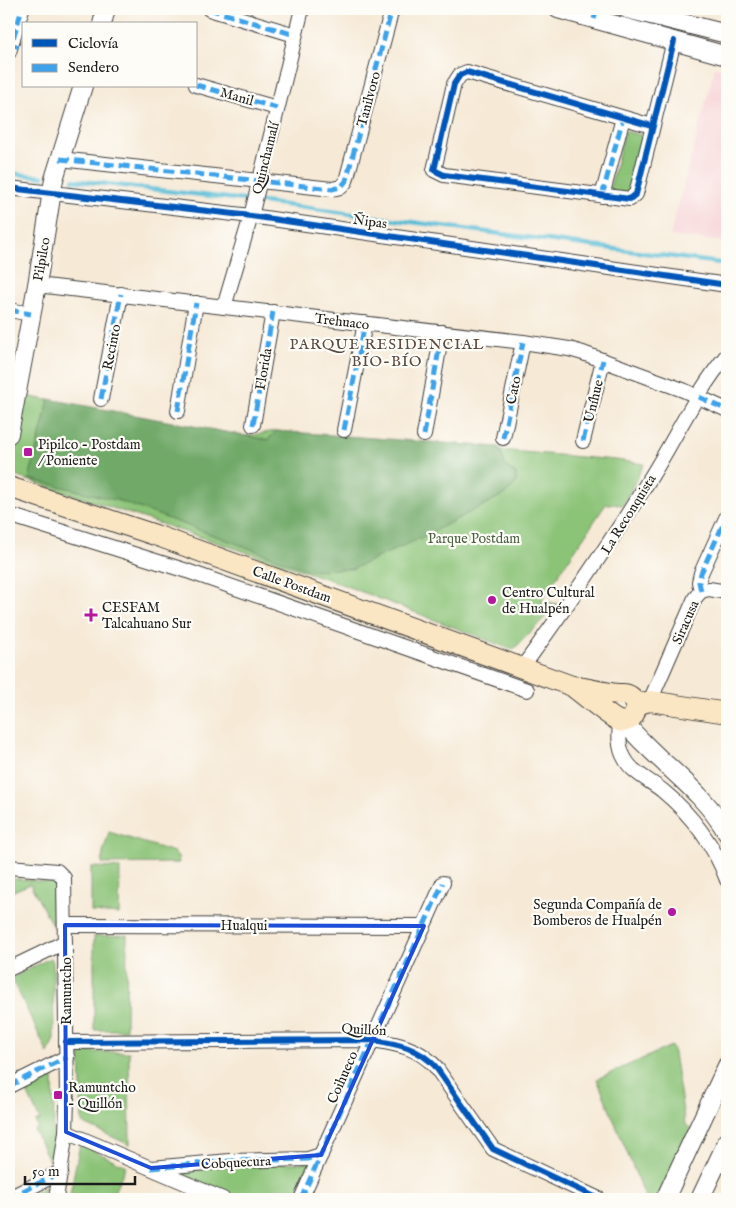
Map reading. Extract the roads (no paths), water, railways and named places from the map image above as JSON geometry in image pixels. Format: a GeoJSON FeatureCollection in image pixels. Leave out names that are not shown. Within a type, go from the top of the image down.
{"type":"FeatureCollection","features":[{"type":"Feature","properties":{"kind":"main road","name":"Calle Postdam"},"geometry":{"type":"LineString","coordinates":[[9,487],[190,547],[572,686],[619,694]]}},
{"type":"Feature","properties":{"kind":"main road","name":"Calle Postdam"},"geometry":{"type":"LineString","coordinates":[[572,686],[618,719]]}},
{"type":"Feature","properties":{"kind":"main road"},"geometry":{"type":"LineString","coordinates":[[643,703],[632,717],[618,719],[609,704],[612,698],[619,694],[628,695],[643,703],[727,712]]}},
{"type":"Feature","properties":{"kind":"street"},"geometry":{"type":"LineString","coordinates":[[13,47],[22,9]]}},
{"type":"Feature","properties":{"kind":"street"},"geometry":{"type":"LineString","coordinates":[[103,22],[106,9]]}},
{"type":"Feature","properties":{"kind":"street"},"geometry":{"type":"LineString","coordinates":[[209,9],[295,35]]}},
{"type":"Feature","properties":{"kind":"street","name":"Quinchamalí"},"geometry":{"type":"LineString","coordinates":[[224,307],[251,213],[302,9]]}},
{"type":"Feature","properties":{"kind":"street","name":"Tanilvoro"},"geometry":{"type":"LineString","coordinates":[[258,186],[332,189],[341,187],[346,181],[392,9]]}},
{"type":"Feature","properties":{"kind":"street"},"geometry":{"type":"LineString","coordinates":[[558,9],[596,14],[674,41],[727,56]]}},
{"type":"Feature","properties":{"kind":"street"},"geometry":{"type":"LineString","coordinates":[[627,9],[727,34]]}},
{"type":"Feature","properties":{"kind":"street"},"geometry":{"type":"LineString","coordinates":[[652,126],[467,72],[460,74],[454,84],[434,170],[444,175],[630,198],[636,194],[674,41]]}},
{"type":"Feature","properties":{"kind":"street","name":"Manil"},"geometry":{"type":"LineString","coordinates":[[198,86],[277,108]]}},
{"type":"Feature","properties":{"kind":"street","name":"Pilpilco"},"geometry":{"type":"LineString","coordinates":[[9,434],[37,285],[52,192],[60,159],[82,88]]}},
{"type":"Feature","properties":{"kind":"street"},"geometry":{"type":"LineString","coordinates":[[602,196],[622,118]]}},
{"type":"Feature","properties":{"kind":"street"},"geometry":{"type":"LineString","coordinates":[[60,159],[258,186]]}},
{"type":"Feature","properties":{"kind":"street","name":"Ñipas"},"geometry":{"type":"LineString","coordinates":[[9,188],[251,213],[727,285]]}},
{"type":"Feature","properties":{"kind":"street","name":"Trehuaco"},"geometry":{"type":"LineString","coordinates":[[37,285],[442,332],[569,349],[699,397],[727,410]]}},
{"type":"Feature","properties":{"kind":"street","name":"Recinto"},"geometry":{"type":"LineString","coordinates":[[101,399],[121,294]]}},
{"type":"Feature","properties":{"kind":"street"},"geometry":{"type":"LineString","coordinates":[[178,411],[196,303]]}},
{"type":"Feature","properties":{"kind":"street"},"geometry":{"type":"LineString","coordinates":[[9,310],[31,314]]}},
{"type":"Feature","properties":{"kind":"street","name":"Florida"},"geometry":{"type":"LineString","coordinates":[[253,425],[273,312]]}},
{"type":"Feature","properties":{"kind":"street"},"geometry":{"type":"LineString","coordinates":[[344,430],[365,323]]}},
{"type":"Feature","properties":{"kind":"street"},"geometry":{"type":"LineString","coordinates":[[424,436],[442,332]]}},
{"type":"Feature","properties":{"kind":"street","name":"Cato"},"geometry":{"type":"LineString","coordinates":[[503,438],[523,342]]}},
{"type":"Feature","properties":{"kind":"street","name":"La Reconquista"},"geometry":{"type":"LineString","coordinates":[[522,668],[586,580],[631,510],[714,372],[727,355]]}},
{"type":"Feature","properties":{"kind":"street","name":"Uníhue"},"geometry":{"type":"LineString","coordinates":[[583,441],[603,360]]}},
{"type":"Feature","properties":{"kind":"street","name":"Calle Postdam"},"geometry":{"type":"LineString","coordinates":[[9,515],[187,571],[527,690]]}},
{"type":"Feature","properties":{"kind":"street","name":"Siracusa"},"geometry":{"type":"LineString","coordinates":[[643,703],[695,598],[701,591],[702,573],[727,516]]}},
{"type":"Feature","properties":{"kind":"street"},"geometry":{"type":"LineString","coordinates":[[701,591],[709,588],[727,592]]}},
{"type":"Feature","properties":{"kind":"street"},"geometry":{"type":"LineString","coordinates":[[618,719],[698,794],[712,810],[727,833]]}},
{"type":"Feature","properties":{"kind":"street"},"geometry":{"type":"LineString","coordinates":[[618,719],[620,746],[627,763],[673,800],[694,822],[717,857],[727,880]]}},
{"type":"Feature","properties":{"kind":"street","name":"Ramuntcho"},"geometry":{"type":"LineString","coordinates":[[9,867],[57,871],[64,878],[66,1132],[56,1199]]}},
{"type":"Feature","properties":{"kind":"street","name":"Coihueco"},"geometry":{"type":"LineString","coordinates":[[301,1199],[443,883]]}},
{"type":"Feature","properties":{"kind":"street","name":"Hualqui"},"geometry":{"type":"LineString","coordinates":[[65,925],[424,926]]}},
{"type":"Feature","properties":{"kind":"street"},"geometry":{"type":"LineString","coordinates":[[9,970],[65,942]]}},
{"type":"Feature","properties":{"kind":"street","name":"Quillón"},"geometry":{"type":"LineString","coordinates":[[66,1042],[372,1040],[404,1046],[426,1057],[435,1066],[493,1149],[599,1199]]}},
{"type":"Feature","properties":{"kind":"street"},"geometry":{"type":"LineString","coordinates":[[9,1086],[66,1058]]}},
{"type":"Feature","properties":{"kind":"street"},"geometry":{"type":"LineString","coordinates":[[665,1199],[720,1094],[727,1066]]}},
{"type":"Feature","properties":{"kind":"street","name":"Cobquecura"},"geometry":{"type":"LineString","coordinates":[[66,1132],[223,1199]]}},
{"type":"Feature","properties":{"kind":"street"},"geometry":{"type":"LineString","coordinates":[[700,1199],[727,1142]]}},
{"type":"Feature","properties":{"kind":"street","name":"Cobquecura"},"geometry":{"type":"LineString","coordinates":[[151,1168],[230,1161],[308,1159],[321,1155]]}},
{"type":"Feature","properties":{"kind":"street"},"geometry":{"type":"LineString","coordinates":[[9,1198],[61,1172]]}},
{"type":"Feature","properties":{"kind":"waterway"},"geometry":{"type":"LineString","coordinates":[[9,173],[43,177]]}},
{"type":"Feature","properties":{"kind":"waterway"},"geometry":{"type":"LineString","coordinates":[[73,180],[270,203],[727,264]]}},
{"type":"Feature","properties":{"kind":"place","name":"Pipilco - Postdam / Poniente"},"geometry":{"type":"Point","coordinates":[28,452]}},
{"type":"Feature","properties":{"kind":"place","name":"Centro Cultural de Hualpén"},"geometry":{"type":"Point","coordinates":[492,600]}},
{"type":"Feature","properties":{"kind":"place","name":"CESFAM Talcahuano Sur"},"geometry":{"type":"Point","coordinates":[91,615]}},
{"type":"Feature","properties":{"kind":"place","name":"Segunda Compañía de Bomberos de Hualpén"},"geometry":{"type":"Point","coordinates":[672,912]}},
{"type":"Feature","properties":{"kind":"place","name":"Ramuntcho - Quillón"},"geometry":{"type":"Point","coordinates":[58,1095]}},
{"type":"Feature","properties":{"kind":"district","name":"PARQUE RESIDENCIAL BÍO-BÍO"},"geometry":{"type":"Point","coordinates":[387,352]}},
{"type":"Feature","properties":{"kind":"park label","name":"Parque Postdam"},"geometry":{"type":"Point","coordinates":[474,538]}}]}
